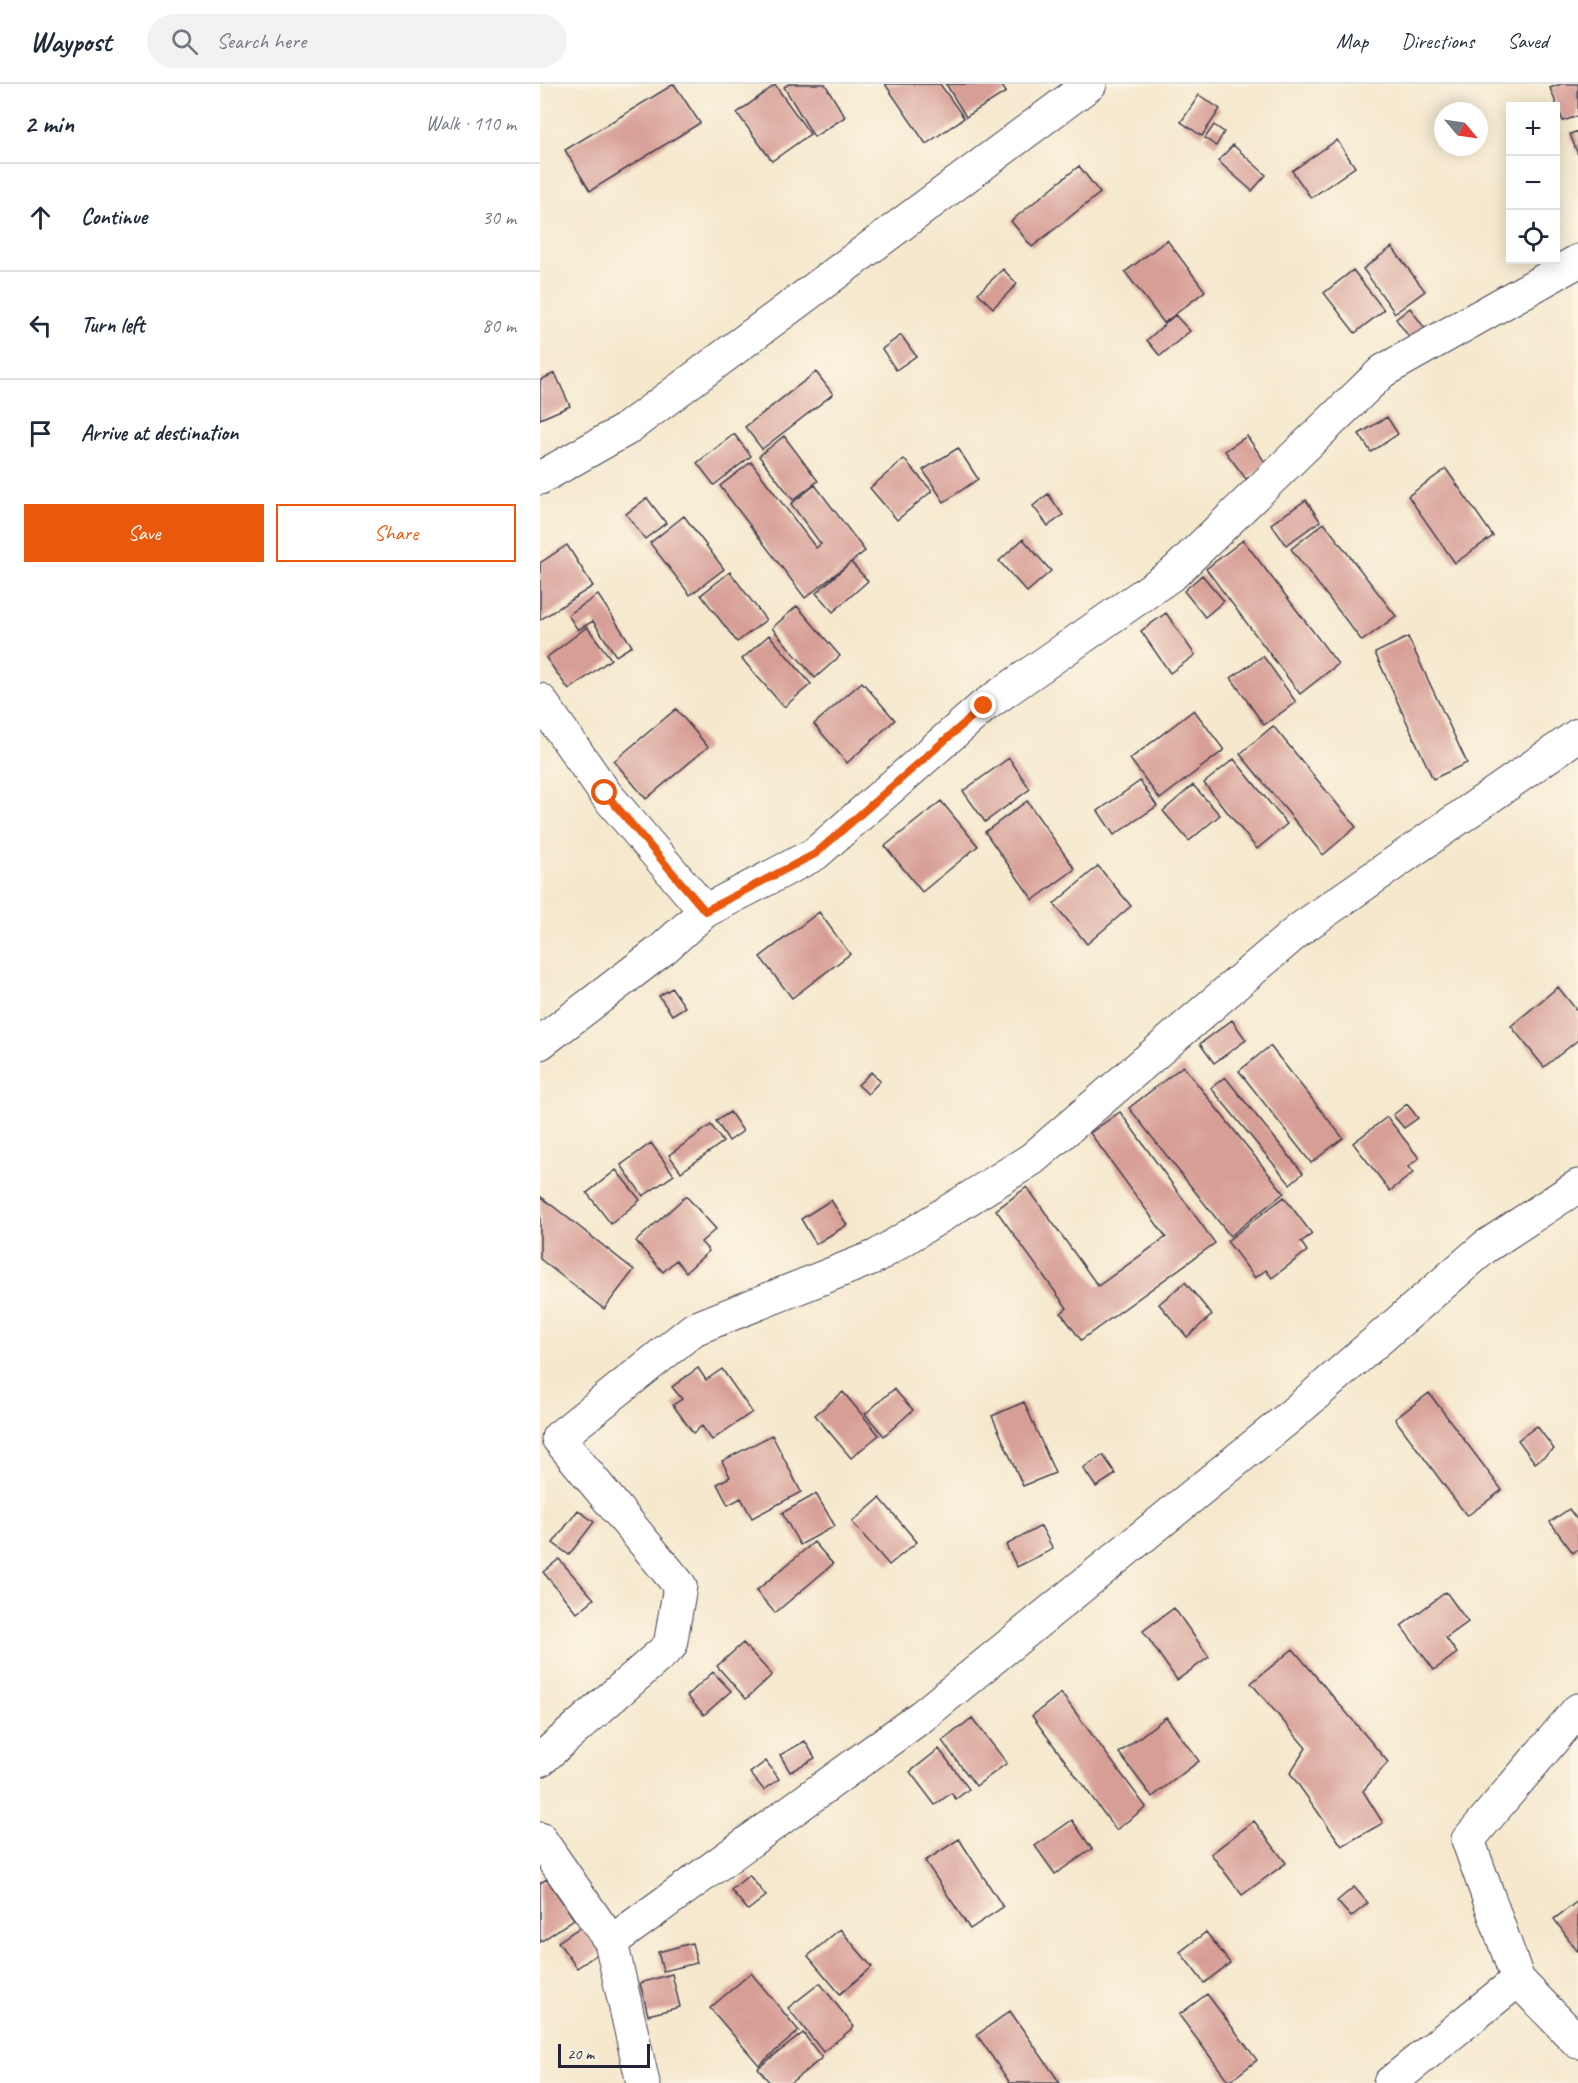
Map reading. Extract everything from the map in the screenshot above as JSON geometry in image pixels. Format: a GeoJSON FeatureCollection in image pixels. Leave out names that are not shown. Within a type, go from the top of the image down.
{"type":"FeatureCollection","features":[{"type":"Feature","properties":{"kind":"street"},"geometry":{"type":"LineString","coordinates":[[540,478],[625,430],[1090,84]]}},
{"type":"Feature","properties":{"kind":"street"},"geometry":{"type":"LineString","coordinates":[[540,1043],[663,949],[705,911],[815,854],[984,706],[1174,573],[1383,371],[1578,261]]}},
{"type":"Feature","properties":{"kind":"street"},"geometry":{"type":"LineString","coordinates":[[540,700],[605,793],[705,911]]}},
{"type":"Feature","properties":{"kind":"street"},"geometry":{"type":"LineString","coordinates":[[540,1760],[670,1646],[680,1586],[549,1435],[694,1329],[877,1256],[1032,1159],[1300,929],[1578,735]]}},
{"type":"Feature","properties":{"kind":"street"},"geometry":{"type":"LineString","coordinates":[[611,1942],[922,1716],[1287,1419],[1485,1246],[1578,1186]]}},
{"type":"Feature","properties":{"kind":"street"},"geometry":{"type":"LineString","coordinates":[[1578,1710],[1468,1840],[1518,1980],[1578,2042]]}},
{"type":"Feature","properties":{"kind":"street"},"geometry":{"type":"LineString","coordinates":[[540,1839],[611,1942],[643,2083]]}},
{"type":"Feature","properties":{"kind":"street"},"geometry":{"type":"LineString","coordinates":[[1390,2083],[1518,1980]]}},
{"type":"Feature","properties":{"kind":"building"},"geometry":{"type":"Polygon","coordinates":[[[674,84],[700,123],[590,191],[565,150],[674,84]]]}},
{"type":"Feature","properties":{"kind":"building"},"geometry":{"type":"Polygon","coordinates":[[[789,84],[825,84],[845,117],[814,137],[784,87],[789,84]]]}},
{"type":"Feature","properties":{"kind":"building"},"geometry":{"type":"Polygon","coordinates":[[[885,84],[940,84],[964,118],[926,144],[885,84]]]}},
{"type":"Feature","properties":{"kind":"building"},"geometry":{"type":"Polygon","coordinates":[[[946,84],[1001,84],[1006,92],[966,117],[946,84]]]}},
{"type":"Feature","properties":{"kind":"building"},"geometry":{"type":"Polygon","coordinates":[[[1561,84],[1578,84],[1578,116],[1563,121],[1560,102],[1556,102],[1550,88],[1561,84]]]}},
{"type":"Feature","properties":{"kind":"building"},"geometry":{"type":"Polygon","coordinates":[[[775,85],[810,134],[772,161],[737,113],[775,85]]]}},
{"type":"Feature","properties":{"kind":"building"},"geometry":{"type":"Polygon","coordinates":[[[1199,95],[1220,109],[1202,136],[1181,122],[1199,95]]]}},
{"type":"Feature","properties":{"kind":"building"},"geometry":{"type":"Polygon","coordinates":[[[1214,125],[1224,132],[1216,146],[1205,138],[1214,125]]]}},
{"type":"Feature","properties":{"kind":"building"},"geometry":{"type":"Polygon","coordinates":[[[1578,131],[1578,155],[1570,134],[1578,131]]]}},
{"type":"Feature","properties":{"kind":"building"},"geometry":{"type":"Polygon","coordinates":[[[1337,140],[1355,167],[1311,198],[1292,171],[1337,140]]]}},
{"type":"Feature","properties":{"kind":"building"},"geometry":{"type":"Polygon","coordinates":[[[1233,145],[1266,175],[1252,191],[1218,161],[1233,145]]]}},
{"type":"Feature","properties":{"kind":"building"},"geometry":{"type":"Polygon","coordinates":[[[1079,166],[1100,193],[1032,247],[1011,221],[1079,166]]]}},
{"type":"Feature","properties":{"kind":"building"},"geometry":{"type":"Polygon","coordinates":[[[1167,240],[1205,291],[1164,323],[1125,272],[1167,240]]]}},
{"type":"Feature","properties":{"kind":"building"},"geometry":{"type":"Polygon","coordinates":[[[1392,247],[1425,291],[1395,313],[1363,269],[1392,247]]]}},
{"type":"Feature","properties":{"kind":"building"},"geometry":{"type":"Polygon","coordinates":[[[1003,269],[1017,284],[993,308],[978,293],[1003,269]]]}},
{"type":"Feature","properties":{"kind":"building"},"geometry":{"type":"Polygon","coordinates":[[[1353,270],[1384,310],[1355,333],[1324,293],[1353,270]]]}},
{"type":"Feature","properties":{"kind":"building"},"geometry":{"type":"Polygon","coordinates":[[[1410,308],[1426,330],[1411,340],[1396,319],[1410,308]]]}},
{"type":"Feature","properties":{"kind":"building"},"geometry":{"type":"Polygon","coordinates":[[[1175,315],[1190,331],[1160,356],[1147,340],[1175,315]]]}},
{"type":"Feature","properties":{"kind":"building"},"geometry":{"type":"Polygon","coordinates":[[[901,335],[916,356],[896,370],[882,349],[901,335]]]}},
{"type":"Feature","properties":{"kind":"building"},"geometry":{"type":"Polygon","coordinates":[[[816,372],[833,394],[762,449],[745,427],[816,372]]]}},
{"type":"Feature","properties":{"kind":"building"},"geometry":{"type":"Polygon","coordinates":[[[555,373],[570,406],[540,419],[540,380],[555,373]]]}},
{"type":"Feature","properties":{"kind":"building"},"geometry":{"type":"Polygon","coordinates":[[[1387,417],[1398,434],[1371,452],[1359,434],[1387,417]]]}},
{"type":"Feature","properties":{"kind":"building"},"geometry":{"type":"Polygon","coordinates":[[[734,434],[751,456],[714,485],[697,463],[734,434]]]}},
{"type":"Feature","properties":{"kind":"building"},"geometry":{"type":"Polygon","coordinates":[[[784,436],[818,481],[793,500],[759,456],[784,436]]]}},
{"type":"Feature","properties":{"kind":"building"},"geometry":{"type":"Polygon","coordinates":[[[1247,436],[1267,465],[1246,479],[1225,451],[1247,436]]]}},
{"type":"Feature","properties":{"kind":"building"},"geometry":{"type":"Polygon","coordinates":[[[958,448],[978,479],[944,502],[923,470],[958,448]]]}},
{"type":"Feature","properties":{"kind":"building"},"geometry":{"type":"Polygon","coordinates":[[[904,459],[932,491],[897,520],[870,488],[904,459]]]}},
{"type":"Feature","properties":{"kind":"building"},"geometry":{"type":"Polygon","coordinates":[[[751,462],[816,548],[821,544],[791,504],[815,485],[865,551],[805,598],[720,486],[751,462]]]}},
{"type":"Feature","properties":{"kind":"building"},"geometry":{"type":"Polygon","coordinates":[[[1446,469],[1493,536],[1455,563],[1408,496],[1446,469]]]}},
{"type":"Feature","properties":{"kind":"building"},"geometry":{"type":"Polygon","coordinates":[[[1048,494],[1063,515],[1048,526],[1033,506],[1048,494]]]}},
{"type":"Feature","properties":{"kind":"building"},"geometry":{"type":"Polygon","coordinates":[[[647,498],[666,523],[645,539],[626,514],[647,498]]]}},
{"type":"Feature","properties":{"kind":"building"},"geometry":{"type":"Polygon","coordinates":[[[1306,500],[1320,521],[1286,545],[1271,524],[1306,500]]]}},
{"type":"Feature","properties":{"kind":"building"},"geometry":{"type":"Polygon","coordinates":[[[684,516],[724,569],[690,595],[650,543],[684,516]]]}},
{"type":"Feature","properties":{"kind":"building"},"geometry":{"type":"Polygon","coordinates":[[[1324,523],[1396,616],[1362,641],[1291,549],[1324,523]]]}},
{"type":"Feature","properties":{"kind":"building"},"geometry":{"type":"Polygon","coordinates":[[[1023,539],[1051,571],[1027,592],[999,561],[1023,539]]]}},
{"type":"Feature","properties":{"kind":"building"},"geometry":{"type":"Polygon","coordinates":[[[1243,540],[1338,664],[1300,694],[1206,569],[1243,540]]]}},
{"type":"Feature","properties":{"kind":"building"},"geometry":{"type":"Polygon","coordinates":[[[567,545],[593,586],[540,620],[540,563],[567,545]]]}},
{"type":"Feature","properties":{"kind":"building"},"geometry":{"type":"Polygon","coordinates":[[[851,562],[868,581],[833,612],[816,593],[851,562]]]}},
{"type":"Feature","properties":{"kind":"building"},"geometry":{"type":"Polygon","coordinates":[[[730,572],[766,620],[737,642],[701,595],[730,572]]]}},
{"type":"Feature","properties":{"kind":"building"},"geometry":{"type":"Polygon","coordinates":[[[1202,575],[1224,601],[1205,617],[1184,591],[1202,575]]]}},
{"type":"Feature","properties":{"kind":"building"},"geometry":{"type":"Polygon","coordinates":[[[598,595],[632,646],[616,656],[593,621],[578,630],[568,615],[598,595]]]}},
{"type":"Feature","properties":{"kind":"building"},"geometry":{"type":"Polygon","coordinates":[[[797,606],[840,656],[815,678],[772,628],[797,606]]]}},
{"type":"Feature","properties":{"kind":"building"},"geometry":{"type":"Polygon","coordinates":[[[1166,613],[1195,655],[1170,673],[1141,631],[1166,613]]]}},
{"type":"Feature","properties":{"kind":"building"},"geometry":{"type":"Polygon","coordinates":[[[587,627],[611,659],[569,690],[546,658],[587,627]]]}},
{"type":"Feature","properties":{"kind":"building"},"geometry":{"type":"Polygon","coordinates":[[[769,635],[811,684],[784,707],[742,659],[769,635]]]}},
{"type":"Feature","properties":{"kind":"building"},"geometry":{"type":"Polygon","coordinates":[[[1408,637],[1467,763],[1433,779],[1375,653],[1408,637]]]}},
{"type":"Feature","properties":{"kind":"building"},"geometry":{"type":"Polygon","coordinates":[[[1263,656],[1296,702],[1264,725],[1231,678],[1263,656]]]}},
{"type":"Feature","properties":{"kind":"building"},"geometry":{"type":"Polygon","coordinates":[[[862,682],[895,720],[847,763],[814,724],[862,682]]]}},
{"type":"Feature","properties":{"kind":"building"},"geometry":{"type":"Polygon","coordinates":[[[676,709],[708,747],[646,799],[614,761],[676,709]]]}},
{"type":"Feature","properties":{"kind":"building"},"geometry":{"type":"Polygon","coordinates":[[[1194,710],[1224,750],[1160,799],[1130,759],[1194,710]]]}},
{"type":"Feature","properties":{"kind":"building"},"geometry":{"type":"Polygon","coordinates":[[[1273,726],[1356,827],[1323,855],[1240,754],[1273,726]]]}},
{"type":"Feature","properties":{"kind":"building"},"geometry":{"type":"Polygon","coordinates":[[[1009,758],[1030,789],[985,822],[963,791],[1009,758]]]}},
{"type":"Feature","properties":{"kind":"building"},"geometry":{"type":"Polygon","coordinates":[[[1234,759],[1287,824],[1257,849],[1204,783],[1234,759]]]}},
{"type":"Feature","properties":{"kind":"building"},"geometry":{"type":"Polygon","coordinates":[[[1140,781],[1157,806],[1114,835],[1098,811],[1140,781]]]}},
{"type":"Feature","properties":{"kind":"building"},"geometry":{"type":"Polygon","coordinates":[[[1193,785],[1220,815],[1189,841],[1163,811],[1193,785]]]}},
{"type":"Feature","properties":{"kind":"building"},"geometry":{"type":"Polygon","coordinates":[[[941,801],[978,846],[922,892],[885,846],[941,801]]]}},
{"type":"Feature","properties":{"kind":"building"},"geometry":{"type":"Polygon","coordinates":[[[1027,801],[1075,869],[1033,900],[985,832],[1027,801]]]}},
{"type":"Feature","properties":{"kind":"building"},"geometry":{"type":"Polygon","coordinates":[[[1098,866],[1131,906],[1087,944],[1054,904],[1098,866]]]}},
{"type":"Feature","properties":{"kind":"building"},"geometry":{"type":"Polygon","coordinates":[[[819,912],[850,954],[792,998],[760,957],[819,912]]]}},
{"type":"Feature","properties":{"kind":"building"},"geometry":{"type":"Polygon","coordinates":[[[1558,987],[1578,1012],[1578,1040],[1544,1067],[1511,1026],[1558,987]]]}},
{"type":"Feature","properties":{"kind":"building"},"geometry":{"type":"Polygon","coordinates":[[[672,988],[685,1007],[672,1015],[659,996],[672,988]]]}},
{"type":"Feature","properties":{"kind":"building"},"geometry":{"type":"Polygon","coordinates":[[[1232,1020],[1246,1040],[1214,1063],[1200,1044],[1232,1020]]]}},
{"type":"Feature","properties":{"kind":"building"},"geometry":{"type":"Polygon","coordinates":[[[1270,1046],[1343,1138],[1311,1163],[1239,1071],[1270,1046]]]}},
{"type":"Feature","properties":{"kind":"building"},"geometry":{"type":"Polygon","coordinates":[[[1183,1066],[1284,1193],[1230,1236],[1129,1108],[1183,1066]]]}},
{"type":"Feature","properties":{"kind":"building"},"geometry":{"type":"Polygon","coordinates":[[[871,1072],[880,1081],[868,1094],[858,1085],[871,1072]]]}},
{"type":"Feature","properties":{"kind":"building"},"geometry":{"type":"Polygon","coordinates":[[[1225,1077],[1303,1173],[1290,1184],[1211,1088],[1225,1077]]]}},
{"type":"Feature","properties":{"kind":"building"},"geometry":{"type":"Polygon","coordinates":[[[1407,1104],[1418,1118],[1404,1128],[1393,1115],[1407,1104]]]}},
{"type":"Feature","properties":{"kind":"building"},"geometry":{"type":"Polygon","coordinates":[[[730,1112],[743,1131],[729,1141],[716,1121],[730,1112]]]}},
{"type":"Feature","properties":{"kind":"building"},"geometry":{"type":"Polygon","coordinates":[[[1120,1112],[1215,1243],[1081,1340],[1061,1313],[1067,1308],[996,1210],[1027,1187],[1098,1286],[1166,1237],[1090,1133],[1120,1112]]]}},
{"type":"Feature","properties":{"kind":"building"},"geometry":{"type":"Polygon","coordinates":[[[1387,1117],[1419,1158],[1408,1167],[1413,1173],[1390,1191],[1353,1143],[1387,1117]]]}},
{"type":"Feature","properties":{"kind":"building"},"geometry":{"type":"Polygon","coordinates":[[[711,1125],[723,1142],[681,1172],[669,1155],[711,1125]]]}},
{"type":"Feature","properties":{"kind":"building"},"geometry":{"type":"Polygon","coordinates":[[[651,1143],[674,1175],[643,1196],[621,1165],[651,1143]]]}},
{"type":"Feature","properties":{"kind":"building"},"geometry":{"type":"Polygon","coordinates":[[[616,1170],[640,1200],[611,1224],[587,1193],[616,1170]]]}},
{"type":"Feature","properties":{"kind":"building"},"geometry":{"type":"Polygon","coordinates":[[[540,1196],[634,1270],[604,1309],[540,1259],[540,1196]]]}},
{"type":"Feature","properties":{"kind":"building"},"geometry":{"type":"Polygon","coordinates":[[[686,1196],[716,1229],[701,1242],[709,1251],[686,1272],[676,1260],[663,1272],[636,1241],[686,1196]]]}},
{"type":"Feature","properties":{"kind":"building"},"geometry":{"type":"Polygon","coordinates":[[[1284,1197],[1312,1234],[1301,1242],[1307,1251],[1272,1278],[1266,1270],[1255,1278],[1227,1241],[1284,1197]]]}},
{"type":"Feature","properties":{"kind":"building"},"geometry":{"type":"Polygon","coordinates":[[[831,1200],[847,1225],[816,1244],[801,1219],[831,1200]]]}},
{"type":"Feature","properties":{"kind":"building"},"geometry":{"type":"Polygon","coordinates":[[[1185,1282],[1212,1315],[1187,1337],[1159,1304],[1185,1282]]]}},
{"type":"Feature","properties":{"kind":"building"},"geometry":{"type":"Polygon","coordinates":[[[698,1368],[706,1380],[722,1369],[752,1412],[712,1440],[702,1426],[693,1433],[673,1405],[682,1399],[672,1387],[698,1368]]]}},
{"type":"Feature","properties":{"kind":"building"},"geometry":{"type":"Polygon","coordinates":[[[894,1389],[913,1410],[884,1436],[865,1414],[894,1389]]]}},
{"type":"Feature","properties":{"kind":"building"},"geometry":{"type":"Polygon","coordinates":[[[843,1392],[879,1435],[851,1458],[815,1415],[843,1392]]]}},
{"type":"Feature","properties":{"kind":"building"},"geometry":{"type":"Polygon","coordinates":[[[1429,1393],[1502,1490],[1467,1516],[1395,1419],[1429,1393]]]}},
{"type":"Feature","properties":{"kind":"building"},"geometry":{"type":"Polygon","coordinates":[[[1024,1402],[1055,1473],[1023,1486],[992,1416],[1024,1402]]]}},
{"type":"Feature","properties":{"kind":"building"},"geometry":{"type":"Polygon","coordinates":[[[1537,1426],[1554,1449],[1535,1463],[1518,1440],[1537,1426]]]}},
{"type":"Feature","properties":{"kind":"building"},"geometry":{"type":"Polygon","coordinates":[[[772,1435],[801,1492],[752,1518],[741,1498],[728,1505],[717,1484],[730,1477],[722,1461],[772,1435]]]}},
{"type":"Feature","properties":{"kind":"building"},"geometry":{"type":"Polygon","coordinates":[[[1103,1455],[1116,1474],[1096,1487],[1083,1468],[1103,1455]]]}},
{"type":"Feature","properties":{"kind":"building"},"geometry":{"type":"Polygon","coordinates":[[[816,1494],[835,1526],[800,1545],[782,1513],[816,1494]]]}},
{"type":"Feature","properties":{"kind":"building"},"geometry":{"type":"Polygon","coordinates":[[[880,1498],[917,1542],[889,1565],[852,1522],[880,1498]]]}},
{"type":"Feature","properties":{"kind":"building"},"geometry":{"type":"Polygon","coordinates":[[[1569,1509],[1578,1521],[1578,1549],[1573,1553],[1550,1522],[1569,1509]]]}},
{"type":"Feature","properties":{"kind":"building"},"geometry":{"type":"Polygon","coordinates":[[[578,1510],[594,1522],[569,1555],[553,1543],[578,1510]]]}},
{"type":"Feature","properties":{"kind":"building"},"geometry":{"type":"Polygon","coordinates":[[[1041,1526],[1053,1549],[1017,1567],[1006,1545],[1041,1526]]]}},
{"type":"Feature","properties":{"kind":"building"},"geometry":{"type":"Polygon","coordinates":[[[814,1542],[833,1564],[775,1613],[756,1591],[814,1542]]]}},
{"type":"Feature","properties":{"kind":"building"},"geometry":{"type":"Polygon","coordinates":[[[559,1559],[594,1599],[577,1613],[543,1572],[559,1559]]]}},
{"type":"Feature","properties":{"kind":"building"},"geometry":{"type":"Polygon","coordinates":[[[1446,1592],[1468,1622],[1446,1638],[1457,1653],[1434,1670],[1401,1626],[1446,1592]]]}},
{"type":"Feature","properties":{"kind":"building"},"geometry":{"type":"Polygon","coordinates":[[[1174,1608],[1209,1657],[1177,1680],[1143,1631],[1174,1608]]]}},
{"type":"Feature","properties":{"kind":"building"},"geometry":{"type":"Polygon","coordinates":[[[743,1643],[772,1675],[746,1699],[717,1666],[743,1643]]]}},
{"type":"Feature","properties":{"kind":"building"},"geometry":{"type":"Polygon","coordinates":[[[1293,1649],[1388,1762],[1363,1791],[1383,1823],[1342,1846],[1290,1773],[1306,1748],[1251,1683],[1293,1649]]]}},
{"type":"Feature","properties":{"kind":"building"},"geometry":{"type":"Polygon","coordinates":[[[713,1672],[731,1691],[704,1715],[687,1696],[713,1672]]]}},
{"type":"Feature","properties":{"kind":"building"},"geometry":{"type":"Polygon","coordinates":[[[1061,1693],[1146,1807],[1116,1830],[1032,1716],[1061,1693]]]}},
{"type":"Feature","properties":{"kind":"building"},"geometry":{"type":"Polygon","coordinates":[[[1166,1717],[1199,1761],[1152,1797],[1119,1753],[1166,1717]]]}},
{"type":"Feature","properties":{"kind":"building"},"geometry":{"type":"Polygon","coordinates":[[[972,1718],[1007,1763],[976,1786],[942,1741],[972,1718]]]}},
{"type":"Feature","properties":{"kind":"building"},"geometry":{"type":"Polygon","coordinates":[[[805,1741],[815,1758],[790,1772],[780,1755],[805,1741]]]}},
{"type":"Feature","properties":{"kind":"building"},"geometry":{"type":"Polygon","coordinates":[[[939,1749],[969,1789],[956,1799],[951,1793],[935,1805],[910,1772],[939,1749]]]}},
{"type":"Feature","properties":{"kind":"building"},"geometry":{"type":"Polygon","coordinates":[[[766,1761],[779,1779],[764,1790],[750,1773],[766,1761]]]}},
{"type":"Feature","properties":{"kind":"building"},"geometry":{"type":"Polygon","coordinates":[[[1072,1820],[1092,1849],[1055,1874],[1035,1846],[1072,1820]]]}},
{"type":"Feature","properties":{"kind":"building"},"geometry":{"type":"Polygon","coordinates":[[[1254,1821],[1286,1863],[1242,1895],[1211,1854],[1254,1821]]]}},
{"type":"Feature","properties":{"kind":"building"},"geometry":{"type":"Polygon","coordinates":[[[959,1839],[1003,1907],[970,1929],[925,1861],[959,1839]]]}},
{"type":"Feature","properties":{"kind":"building"},"geometry":{"type":"Polygon","coordinates":[[[749,1875],[766,1896],[748,1910],[731,1890],[749,1875]]]}},
{"type":"Feature","properties":{"kind":"building"},"geometry":{"type":"Polygon","coordinates":[[[547,1879],[574,1919],[540,1942],[540,1883],[547,1879]]]}},
{"type":"Feature","properties":{"kind":"building"},"geometry":{"type":"Polygon","coordinates":[[[1354,1887],[1368,1903],[1351,1917],[1337,1901],[1354,1887]]]}},
{"type":"Feature","properties":{"kind":"building"},"geometry":{"type":"Polygon","coordinates":[[[1578,1901],[1578,1952],[1554,1919],[1578,1901]]]}},
{"type":"Feature","properties":{"kind":"building"},"geometry":{"type":"Polygon","coordinates":[[[582,1926],[600,1952],[577,1968],[558,1942],[582,1926]]]}},
{"type":"Feature","properties":{"kind":"building"},"geometry":{"type":"Polygon","coordinates":[[[840,1929],[872,1967],[840,1994],[808,1956],[840,1929]]]}},
{"type":"Feature","properties":{"kind":"building"},"geometry":{"type":"Polygon","coordinates":[[[1206,1932],[1230,1963],[1204,1983],[1180,1952],[1206,1932]]]}},
{"type":"Feature","properties":{"kind":"building"},"geometry":{"type":"Polygon","coordinates":[[[692,1943],[697,1963],[663,1971],[658,1952],[692,1943]]]}},
{"type":"Feature","properties":{"kind":"building"},"geometry":{"type":"Polygon","coordinates":[[[751,1973],[799,2031],[759,2065],[710,2008],[751,1973]]]}},
{"type":"Feature","properties":{"kind":"building"},"geometry":{"type":"Polygon","coordinates":[[[672,1974],[680,2007],[648,2015],[640,1983],[672,1974]]]}},
{"type":"Feature","properties":{"kind":"building"},"geometry":{"type":"Polygon","coordinates":[[[820,1983],[854,2027],[823,2052],[788,2008],[820,1983]]]}},
{"type":"Feature","properties":{"kind":"building"},"geometry":{"type":"Polygon","coordinates":[[[1207,1994],[1257,2060],[1229,2082],[1179,2015],[1207,1994]]]}},
{"type":"Feature","properties":{"kind":"building"},"geometry":{"type":"Polygon","coordinates":[[[1010,2011],[1060,2083],[1010,2083],[977,2035],[1010,2011]]]}},
{"type":"Feature","properties":{"kind":"building"},"geometry":{"type":"Polygon","coordinates":[[[803,2033],[822,2058],[790,2083],[770,2083],[758,2068],[803,2033]]]}},
{"type":"Feature","properties":{"kind":"route"},"geometry":{"type":"LineString","coordinates":[[605,793],[705,911],[815,854],[984,706]]}}]}
